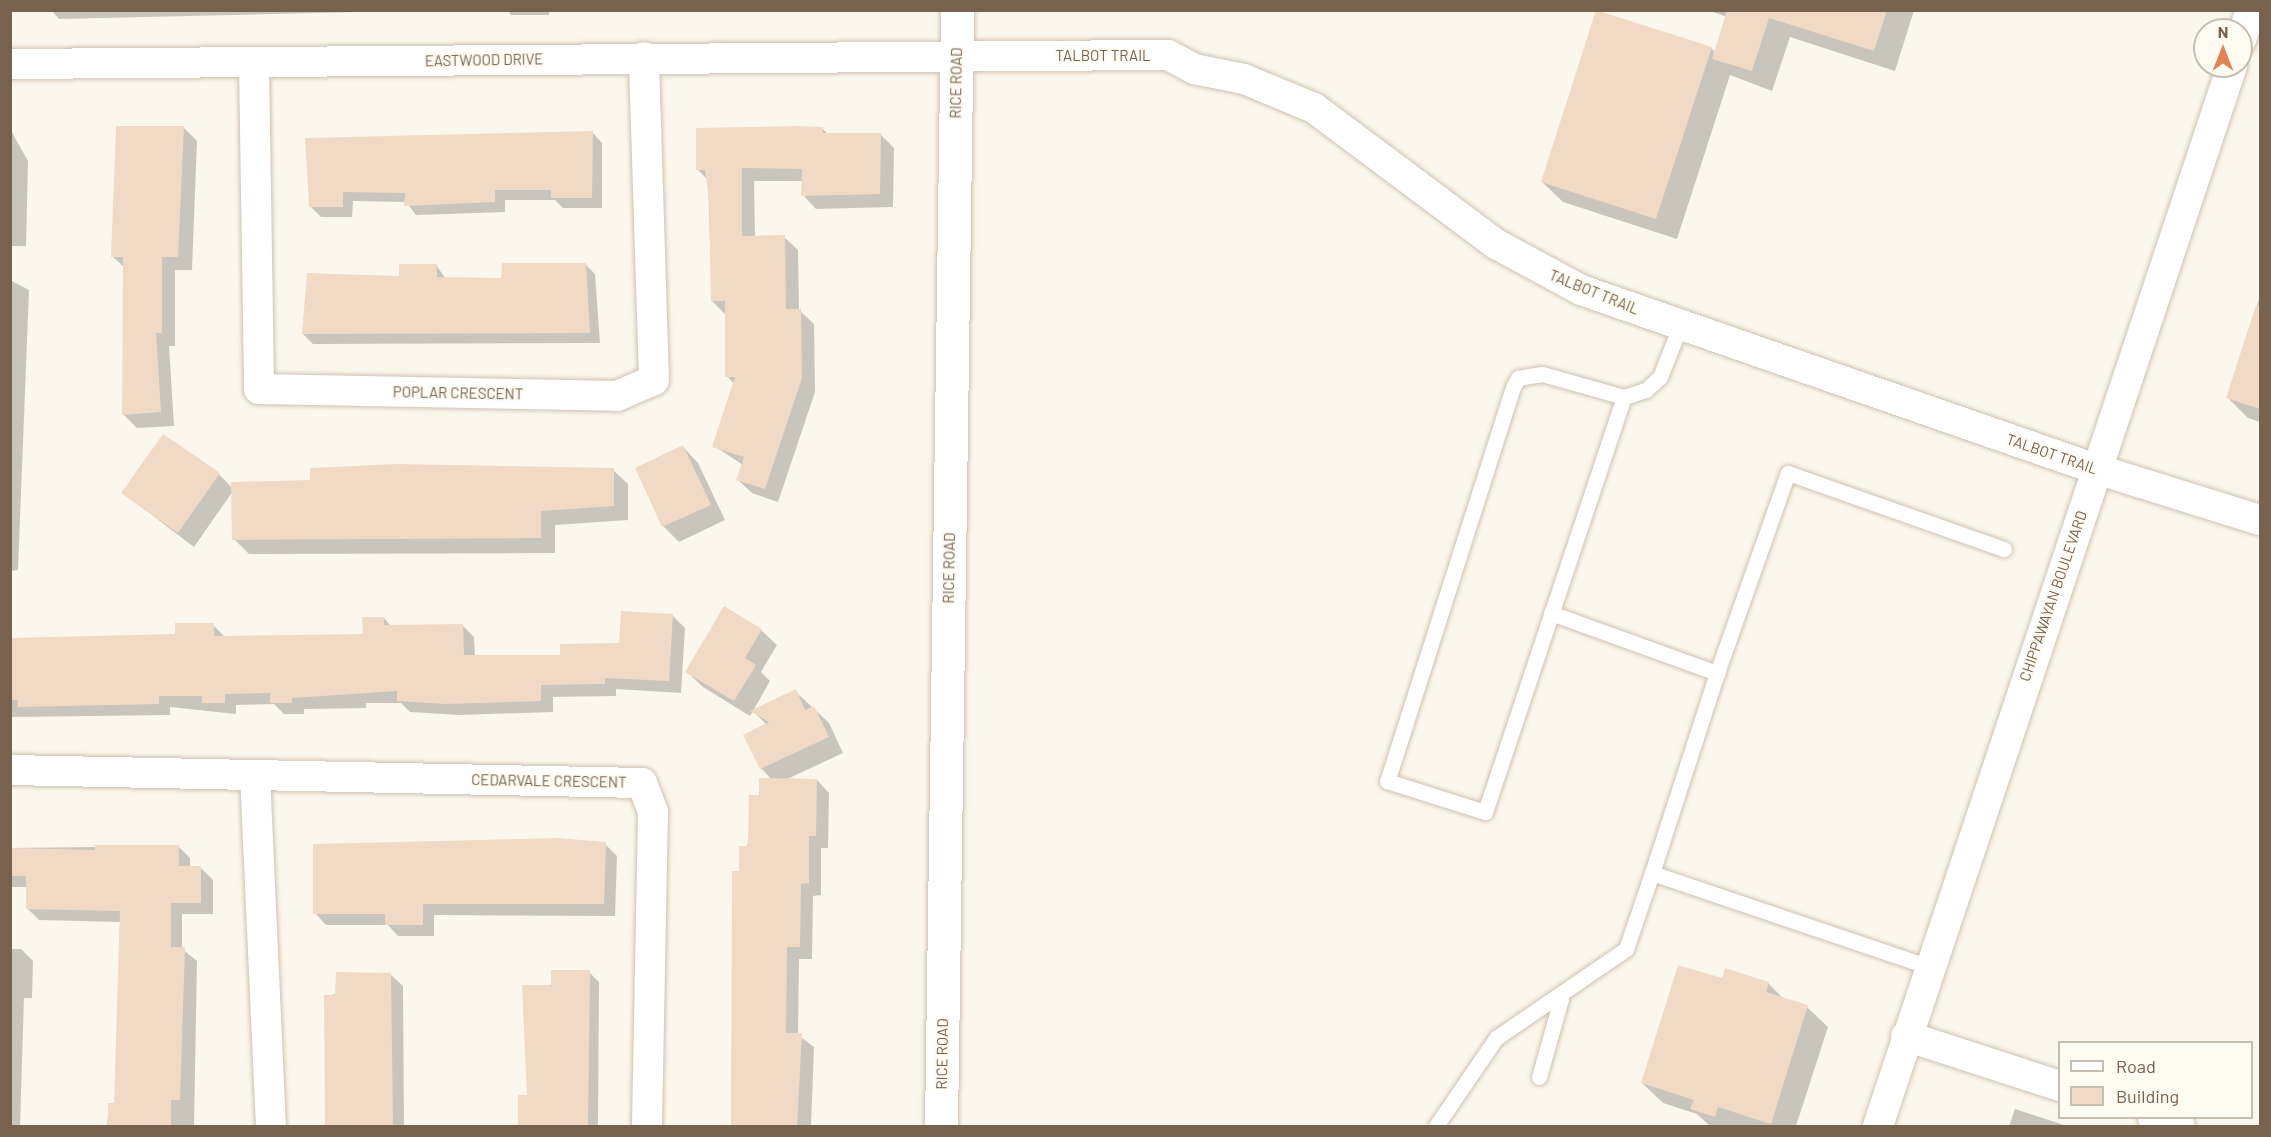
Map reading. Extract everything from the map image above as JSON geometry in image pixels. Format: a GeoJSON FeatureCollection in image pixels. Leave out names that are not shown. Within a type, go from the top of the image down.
{"type":"FeatureCollection","features":[{"type":"Feature","properties":{"kind":"street","name":"RICE ROAD"},"geometry":{"type":"LineString","coordinates":[[941,1126],[957,10]]}},
{"type":"Feature","properties":{"kind":"street","name":"TALBOT TRAIL"},"geometry":{"type":"LineString","coordinates":[[957,57],[1168,55],[1194,69],[1268,87],[1336,122],[1456,217],[1537,268],[1681,324],[2096,469],[2260,520]]}},
{"type":"Feature","properties":{"kind":"street","name":"EASTWOOD DRIVE"},"geometry":{"type":"LineString","coordinates":[[10,64],[254,64],[644,57],[957,57]]}},
{"type":"Feature","properties":{"kind":"street","name":"POPLAR CRESCENT"},"geometry":{"type":"LineString","coordinates":[[254,64],[260,389],[617,396],[654,380],[644,57]]}},
{"type":"Feature","properties":{"kind":"street","name":"CHIPPAWAYAN BOULEVARD"},"geometry":{"type":"LineString","coordinates":[[1878,1126],[1906,1035],[2228,78]]}},
{"type":"Feature","properties":{"kind":"street","name":"CEDARVALE CRESCENT"},"geometry":{"type":"LineString","coordinates":[[10,770],[642,783],[653,812],[647,1126]]}},
{"type":"Feature","properties":{"kind":"street"},"geometry":{"type":"LineString","coordinates":[[255,775],[271,1126]]}},
{"type":"Feature","properties":{"kind":"street"},"geometry":{"type":"LineString","coordinates":[[1906,1035],[2058,1085]]}},
{"type":"Feature","properties":{"kind":"street"},"geometry":{"type":"LineString","coordinates":[[2156,1119],[2180,1126]]}},
{"type":"Feature","properties":{"kind":"lane"},"geometry":{"type":"LineString","coordinates":[[1624,397],[1485,812],[1387,781],[1513,387],[1518,378],[1542,374],[1624,397],[1646,390],[1660,377],[1681,324]]}},
{"type":"Feature","properties":{"kind":"lane"},"geometry":{"type":"LineString","coordinates":[[1440,1126],[1483,1051],[1560,999],[1626,949],[1717,673],[1788,473],[2004,549]]}},
{"type":"Feature","properties":{"kind":"lane"},"geometry":{"type":"LineString","coordinates":[[1551,613],[1717,673]]}},
{"type":"Feature","properties":{"kind":"lane"},"geometry":{"type":"LineString","coordinates":[[1652,873],[1929,967]]}},
{"type":"Feature","properties":{"kind":"lane"},"geometry":{"type":"LineString","coordinates":[[1539,1077],[1560,999]]}},
{"type":"Feature","properties":{"kind":"building"},"geometry":{"type":"Polygon","coordinates":[[[1596,10],[1712,47],[1656,219],[1541,182],[1596,10]]]}},
{"type":"Feature","properties":{"kind":"building"},"geometry":{"type":"Polygon","coordinates":[[[1727,10],[1887,10],[1874,51],[1769,18],[1752,71],[1712,59],[1727,10]]]}},
{"type":"Feature","properties":{"kind":"building"},"geometry":{"type":"Polygon","coordinates":[[[116,126],[184,126],[178,257],[162,257],[162,333],[156,333],[161,412],[122,415],[123,257],[111,257],[116,126]]]}},
{"type":"Feature","properties":{"kind":"building"},"geometry":{"type":"Polygon","coordinates":[[[823,127],[823,133],[881,133],[880,194],[801,196],[802,169],[742,168],[742,236],[785,235],[786,309],[801,309],[802,378],[765,489],[736,480],[744,457],[712,447],[735,377],[725,377],[725,301],[711,301],[709,199],[705,170],[696,170],[696,128],[823,127]]]}},
{"type":"Feature","properties":{"kind":"building"},"geometry":{"type":"Polygon","coordinates":[[[593,131],[592,198],[551,198],[551,190],[495,190],[495,202],[404,206],[405,193],[343,192],[343,207],[309,207],[305,138],[593,131]]]}},
{"type":"Feature","properties":{"kind":"building"},"geometry":{"type":"Polygon","coordinates":[[[502,263],[586,263],[590,333],[302,334],[307,273],[399,276],[399,264],[437,264],[437,277],[501,278],[502,263]]]}},
{"type":"Feature","properties":{"kind":"building"},"geometry":{"type":"Polygon","coordinates":[[[2256,305],[2260,306],[2260,409],[2226,398],[2256,305]]]}},
{"type":"Feature","properties":{"kind":"building"},"geometry":{"type":"Polygon","coordinates":[[[163,434],[220,473],[178,533],[121,493],[163,434]]]}},
{"type":"Feature","properties":{"kind":"building"},"geometry":{"type":"Polygon","coordinates":[[[683,445],[711,505],[662,527],[635,468],[683,445]]]}},
{"type":"Feature","properties":{"kind":"building"},"geometry":{"type":"Polygon","coordinates":[[[396,464],[614,468],[614,506],[541,511],[541,538],[232,540],[231,482],[310,480],[310,468],[396,464]]]}},
{"type":"Feature","properties":{"kind":"building"},"geometry":{"type":"Polygon","coordinates":[[[724,606],[762,629],[745,658],[756,665],[734,701],[685,672],[724,606]]]}},
{"type":"Feature","properties":{"kind":"building"},"geometry":{"type":"Polygon","coordinates":[[[621,611],[673,614],[669,681],[605,678],[605,684],[541,685],[541,701],[446,704],[397,701],[397,691],[292,698],[292,703],[270,703],[270,693],[225,694],[225,703],[202,703],[202,696],[159,696],[159,704],[18,707],[18,700],[10,700],[10,638],[175,634],[175,623],[214,623],[214,636],[363,634],[362,617],[384,617],[384,625],[463,624],[464,655],[560,655],[560,644],[619,643],[621,611]]]}},
{"type":"Feature","properties":{"kind":"building"},"geometry":{"type":"Polygon","coordinates":[[[796,689],[805,710],[814,706],[829,737],[760,769],[743,735],[769,722],[750,711],[796,689]]]}},
{"type":"Feature","properties":{"kind":"building"},"geometry":{"type":"Polygon","coordinates":[[[759,778],[817,779],[816,836],[809,836],[809,883],[801,884],[800,947],[787,947],[786,1033],[802,1033],[797,1126],[731,1126],[732,871],[739,871],[739,846],[748,846],[749,795],[759,795],[759,778]]]}},
{"type":"Feature","properties":{"kind":"building"},"geometry":{"type":"Polygon","coordinates":[[[557,838],[606,842],[604,904],[423,904],[423,925],[385,925],[385,914],[313,914],[313,844],[557,838]]]}},
{"type":"Feature","properties":{"kind":"building"},"geometry":{"type":"Polygon","coordinates":[[[95,845],[179,845],[179,866],[201,866],[201,903],[171,903],[171,947],[185,947],[180,1100],[171,1100],[171,1126],[108,1126],[108,1103],[114,1103],[120,911],[26,909],[26,876],[10,876],[10,848],[95,850],[95,845]]]}},
{"type":"Feature","properties":{"kind":"building"},"geometry":{"type":"Polygon","coordinates":[[[1678,965],[1722,978],[1725,968],[1769,982],[1766,992],[1808,1005],[1771,1124],[1718,1107],[1715,1117],[1690,1109],[1694,1100],[1641,1083],[1678,965]]]}},
{"type":"Feature","properties":{"kind":"building"},"geometry":{"type":"Polygon","coordinates":[[[551,970],[590,970],[588,1126],[518,1126],[518,1095],[527,1095],[522,985],[551,985],[551,970]]]}},
{"type":"Feature","properties":{"kind":"building"},"geometry":{"type":"Polygon","coordinates":[[[336,972],[391,973],[393,1126],[325,1126],[324,995],[335,995],[336,972]]]}}]}
